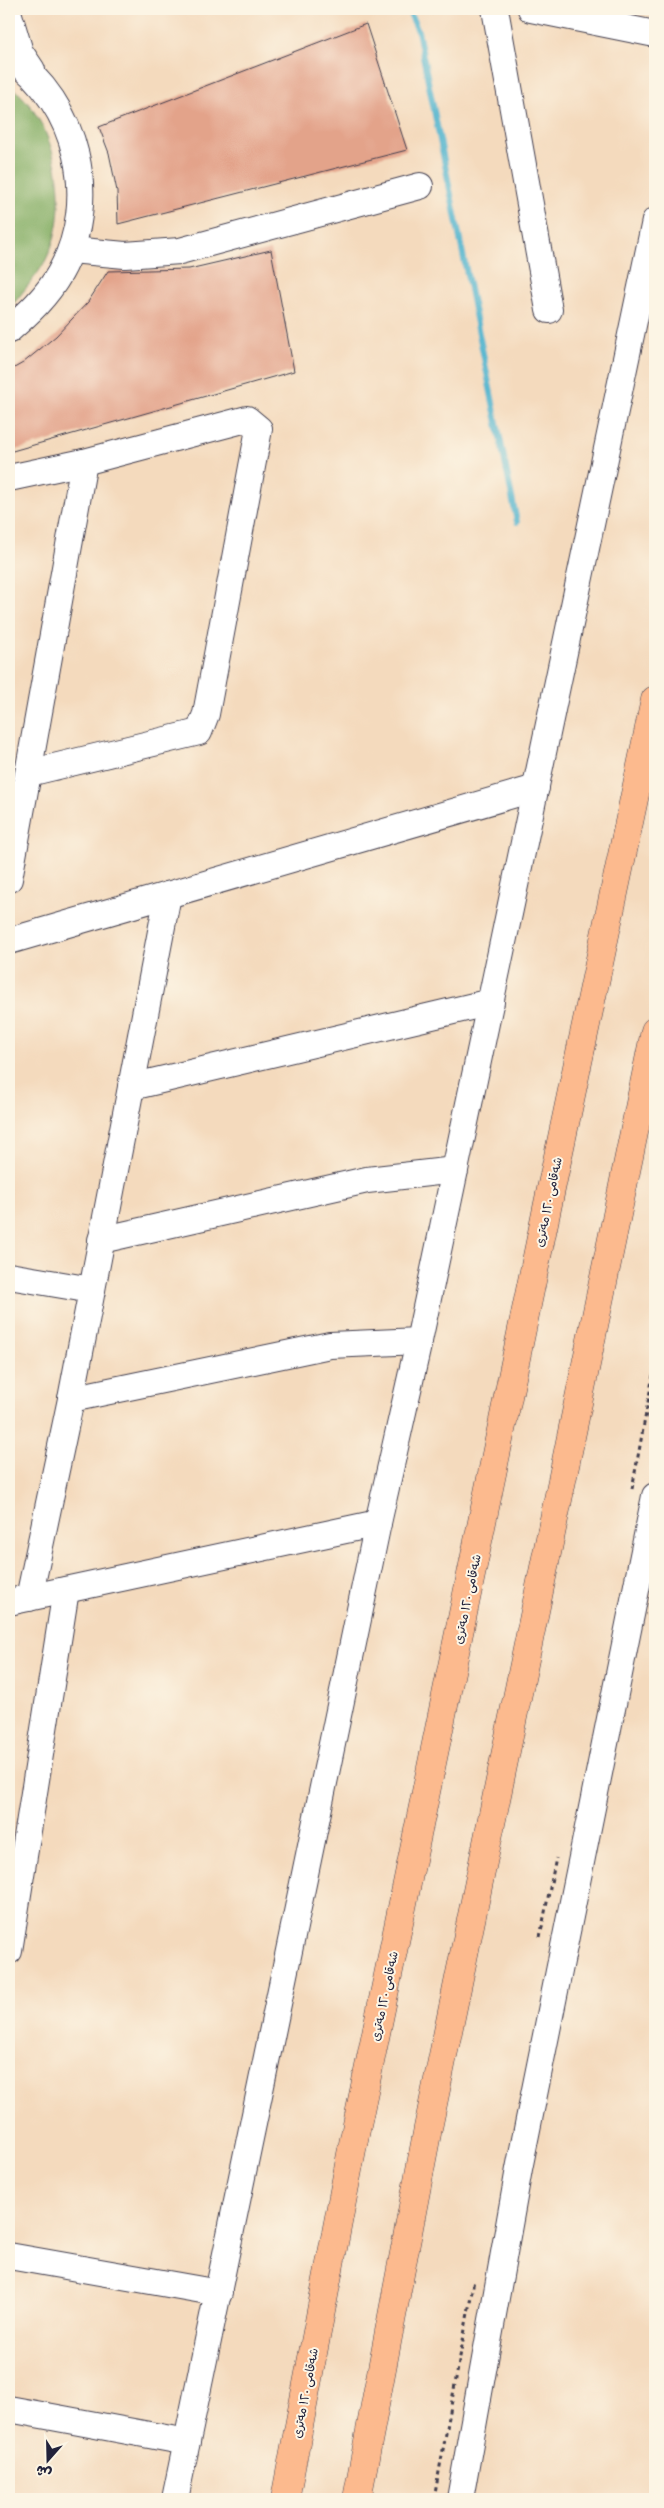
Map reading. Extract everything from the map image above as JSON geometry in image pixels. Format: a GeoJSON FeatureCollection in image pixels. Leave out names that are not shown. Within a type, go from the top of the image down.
{"type":"FeatureCollection","features":[{"type":"Feature","properties":{"kind":"highway","name":"شەقامی ١٢٠ مەتری"},"geometry":{"type":"LineString","coordinates":[[285,2499],[357,2124],[550,1194],[655,700]]}},
{"type":"Feature","properties":{"kind":"highway"},"geometry":{"type":"LineString","coordinates":[[357,2499],[426,2138],[655,1031]]}},
{"type":"Feature","properties":{"kind":"street"},"geometry":{"type":"LineString","coordinates":[[495,9],[549,310]]}},
{"type":"Feature","properties":{"kind":"street"},"geometry":{"type":"LineString","coordinates":[[531,9],[655,34]]}},
{"type":"Feature","properties":{"kind":"street"},"geometry":{"type":"LineString","coordinates":[[9,15],[20,52],[57,106],[68,128],[76,152],[80,176],[81,202],[78,226],[71,250],[60,273],[46,295],[9,330]]}},
{"type":"Feature","properties":{"kind":"street"},"geometry":{"type":"LineString","coordinates":[[9,56],[40,83]]}},
{"type":"Feature","properties":{"kind":"street"},"geometry":{"type":"LineString","coordinates":[[71,250],[125,255],[180,251],[420,186]]}},
{"type":"Feature","properties":{"kind":"street"},"geometry":{"type":"LineString","coordinates":[[175,2499],[378,1523],[419,1341],[655,221]]}},
{"type":"Feature","properties":{"kind":"street"},"geometry":{"type":"LineString","coordinates":[[9,478],[84,462],[247,418],[259,429],[206,714],[199,732],[29,773]]}},
{"type":"Feature","properties":{"kind":"street"},"geometry":{"type":"LineString","coordinates":[[9,879],[84,462]]}},
{"type":"Feature","properties":{"kind":"street"},"geometry":{"type":"LineString","coordinates":[[9,941],[536,788]]}},
{"type":"Feature","properties":{"kind":"street"},"geometry":{"type":"LineString","coordinates":[[168,895],[71,1399],[19,1600],[378,1523]]}},
{"type":"Feature","properties":{"kind":"street"},"geometry":{"type":"LineString","coordinates":[[131,1087],[491,1002]]}},
{"type":"Feature","properties":{"kind":"street"},"geometry":{"type":"LineString","coordinates":[[101,1240],[367,1180],[455,1170]]}},
{"type":"Feature","properties":{"kind":"street"},"geometry":{"type":"LineString","coordinates":[[9,1276],[92,1290]]}},
{"type":"Feature","properties":{"kind":"street"},"geometry":{"type":"LineString","coordinates":[[71,1399],[330,1345],[419,1341]]}},
{"type":"Feature","properties":{"kind":"street"},"geometry":{"type":"LineString","coordinates":[[460,2499],[519,2169],[649,1549],[655,1496]]}},
{"type":"Feature","properties":{"kind":"street"},"geometry":{"type":"LineString","coordinates":[[9,1952],[66,1590]]}},
{"type":"Feature","properties":{"kind":"street"},"geometry":{"type":"LineString","coordinates":[[9,2256],[219,2293]]}},
{"type":"Feature","properties":{"kind":"street"},"geometry":{"type":"LineString","coordinates":[[9,2408],[187,2442]]}},
{"type":"Feature","properties":{"kind":"green space"},"geometry":{"type":"Polygon","coordinates":[[[9,85],[26,101],[40,121],[50,144],[56,169],[59,195],[58,220],[52,244],[43,265],[15,302],[9,306],[9,85]]]}},
{"type":"Feature","properties":{"kind":"building"},"geometry":{"type":"Polygon","coordinates":[[[366,24],[407,150],[118,224],[117,191],[109,153],[99,127],[366,24]]]}},
{"type":"Feature","properties":{"kind":"building"},"geometry":{"type":"Polygon","coordinates":[[[271,250],[294,371],[9,452],[9,371],[23,363],[56,336],[88,302],[108,271],[189,269],[271,250]]]}},
{"type":"Feature","properties":{"kind":"waterway"},"geometry":{"type":"LineString","coordinates":[[408,9],[418,31],[517,522]]}}]}
